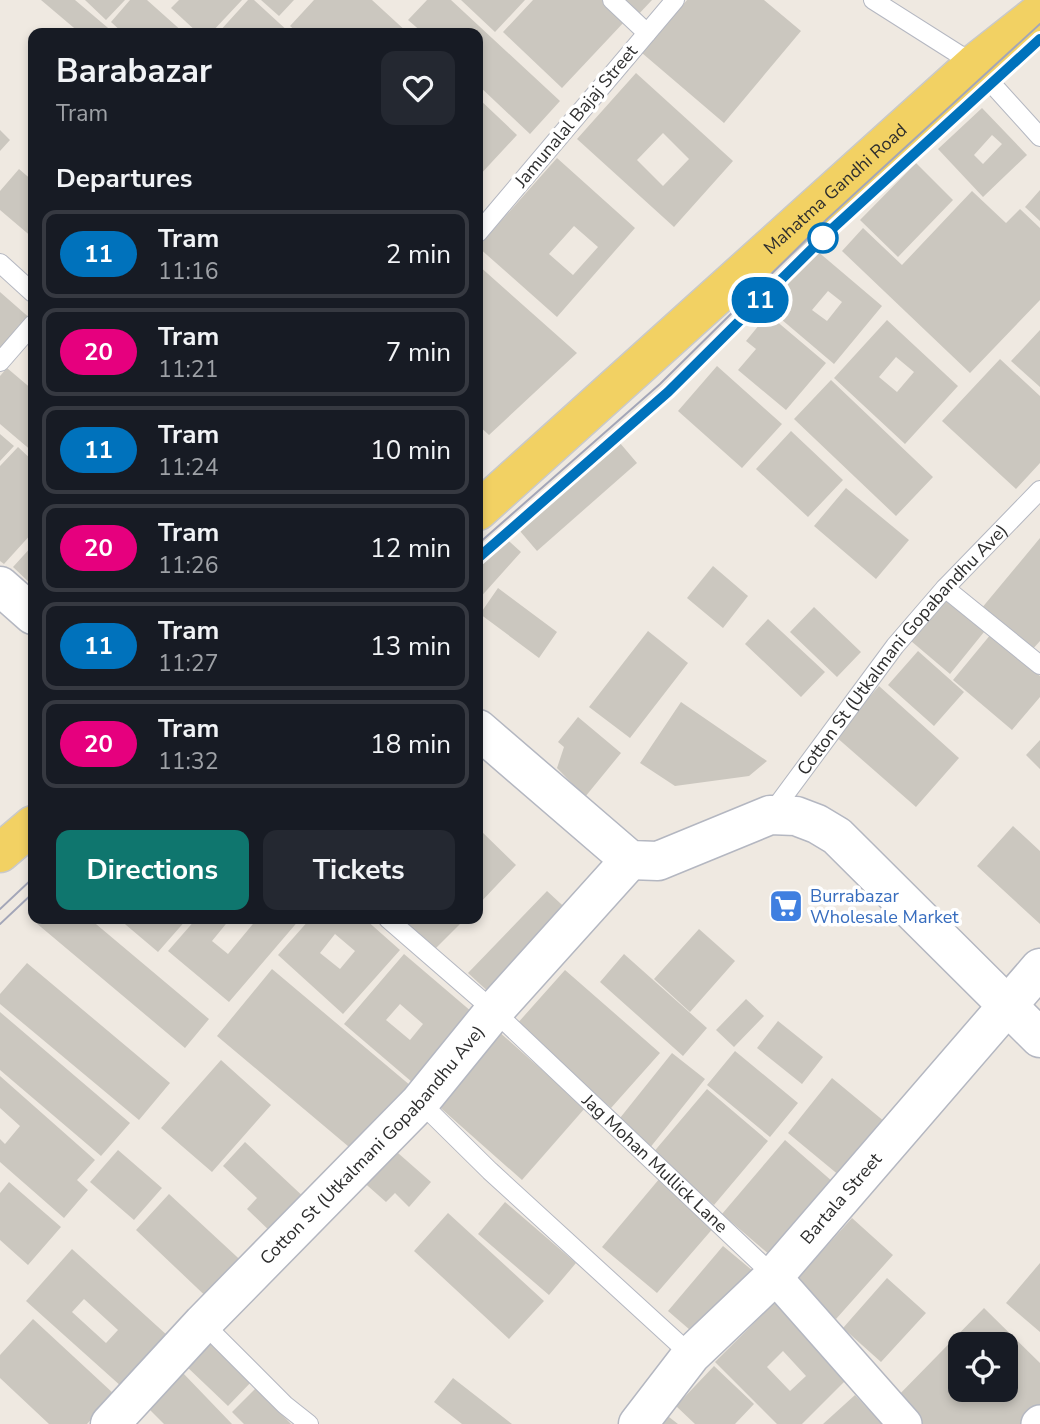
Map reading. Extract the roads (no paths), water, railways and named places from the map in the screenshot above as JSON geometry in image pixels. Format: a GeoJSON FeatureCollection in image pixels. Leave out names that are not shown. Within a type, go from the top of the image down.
{"type":"FeatureCollection","features":[{"type":"Feature","properties":{"kind":"main road","name":"Mahatma Gandhi Road"},"geometry":{"type":"LineString","coordinates":[[483,506],[974,64],[1040,12]]}},
{"type":"Feature","properties":{"kind":"main road"},"geometry":{"type":"LineString","coordinates":[[0,853],[28,829]]}},
{"type":"Feature","properties":{"kind":"street"},"geometry":{"type":"LineString","coordinates":[[0,586],[28,611]]}},
{"type":"Feature","properties":{"kind":"street"},"geometry":{"type":"LineString","coordinates":[[483,733],[630,860],[658,861],[770,815],[796,816],[817,824],[837,836],[1040,1038]]}},
{"type":"Feature","properties":{"kind":"street","name":"Cotton St (Utkalmani Gopabandhu Ave)"},"geometry":{"type":"LineString","coordinates":[[110,1424],[204,1323],[420,1102],[494,1011],[630,860]]}},
{"type":"Feature","properties":{"kind":"street","name":"Bartala Street"},"geometry":{"type":"LineString","coordinates":[[638,1424],[691,1355],[774,1276],[1040,968]]}},
{"type":"Feature","properties":{"kind":"street","name":"Jag Mohan Mullick Lane"},"geometry":{"type":"LineString","coordinates":[[774,1276],[905,1424]]}},
{"type":"Feature","properties":{"kind":"lane"},"geometry":{"type":"LineString","coordinates":[[612,0],[647,33]]}},
{"type":"Feature","properties":{"kind":"lane","name":"Jamunalal Bajaj Street"},"geometry":{"type":"LineString","coordinates":[[483,227],[676,0]]}},
{"type":"Feature","properties":{"kind":"lane"},"geometry":{"type":"LineString","coordinates":[[873,0],[974,64],[1040,137]]}},
{"type":"Feature","properties":{"kind":"lane"},"geometry":{"type":"LineString","coordinates":[[0,263],[28,288]]}},
{"type":"Feature","properties":{"kind":"lane"},"geometry":{"type":"LineString","coordinates":[[0,362],[28,330]]}},
{"type":"Feature","properties":{"kind":"lane","name":"Cotton St (Utkalmani Gopabandhu Ave)"},"geometry":{"type":"LineString","coordinates":[[770,815],[895,646],[945,588],[1040,490]]}},
{"type":"Feature","properties":{"kind":"lane"},"geometry":{"type":"LineString","coordinates":[[945,588],[1040,665]]}},
{"type":"Feature","properties":{"kind":"lane","name":"Jag Mohan Mullick Lane"},"geometry":{"type":"LineString","coordinates":[[394,924],[494,1011],[774,1276]]}},
{"type":"Feature","properties":{"kind":"lane"},"geometry":{"type":"LineString","coordinates":[[420,1102],[691,1355]]}},
{"type":"Feature","properties":{"kind":"lane"},"geometry":{"type":"LineString","coordinates":[[204,1323],[285,1405],[309,1424]]}},
{"type":"Feature","properties":{"kind":"tram line"},"geometry":{"type":"LineString","coordinates":[[483,540],[660,384],[826,220],[1040,24]]}},
{"type":"Feature","properties":{"kind":"tram line"},"geometry":{"type":"LineString","coordinates":[[483,554],[668,392],[833,228],[1040,39]]}},
{"type":"Feature","properties":{"kind":"tram line","name":"11"},"geometry":{"type":"LineString","coordinates":[[483,554],[668,392],[833,228],[1040,39]]}},
{"type":"Feature","properties":{"kind":"tram line"},"geometry":{"type":"LineString","coordinates":[[0,909],[28,883]]}},
{"type":"Feature","properties":{"kind":"tram line"},"geometry":{"type":"LineString","coordinates":[[0,924],[28,898]]}},
{"type":"Feature","properties":{"kind":"place","name":"Burrabazar Wholesale Market"},"geometry":{"type":"Point","coordinates":[786,906]}}]}
